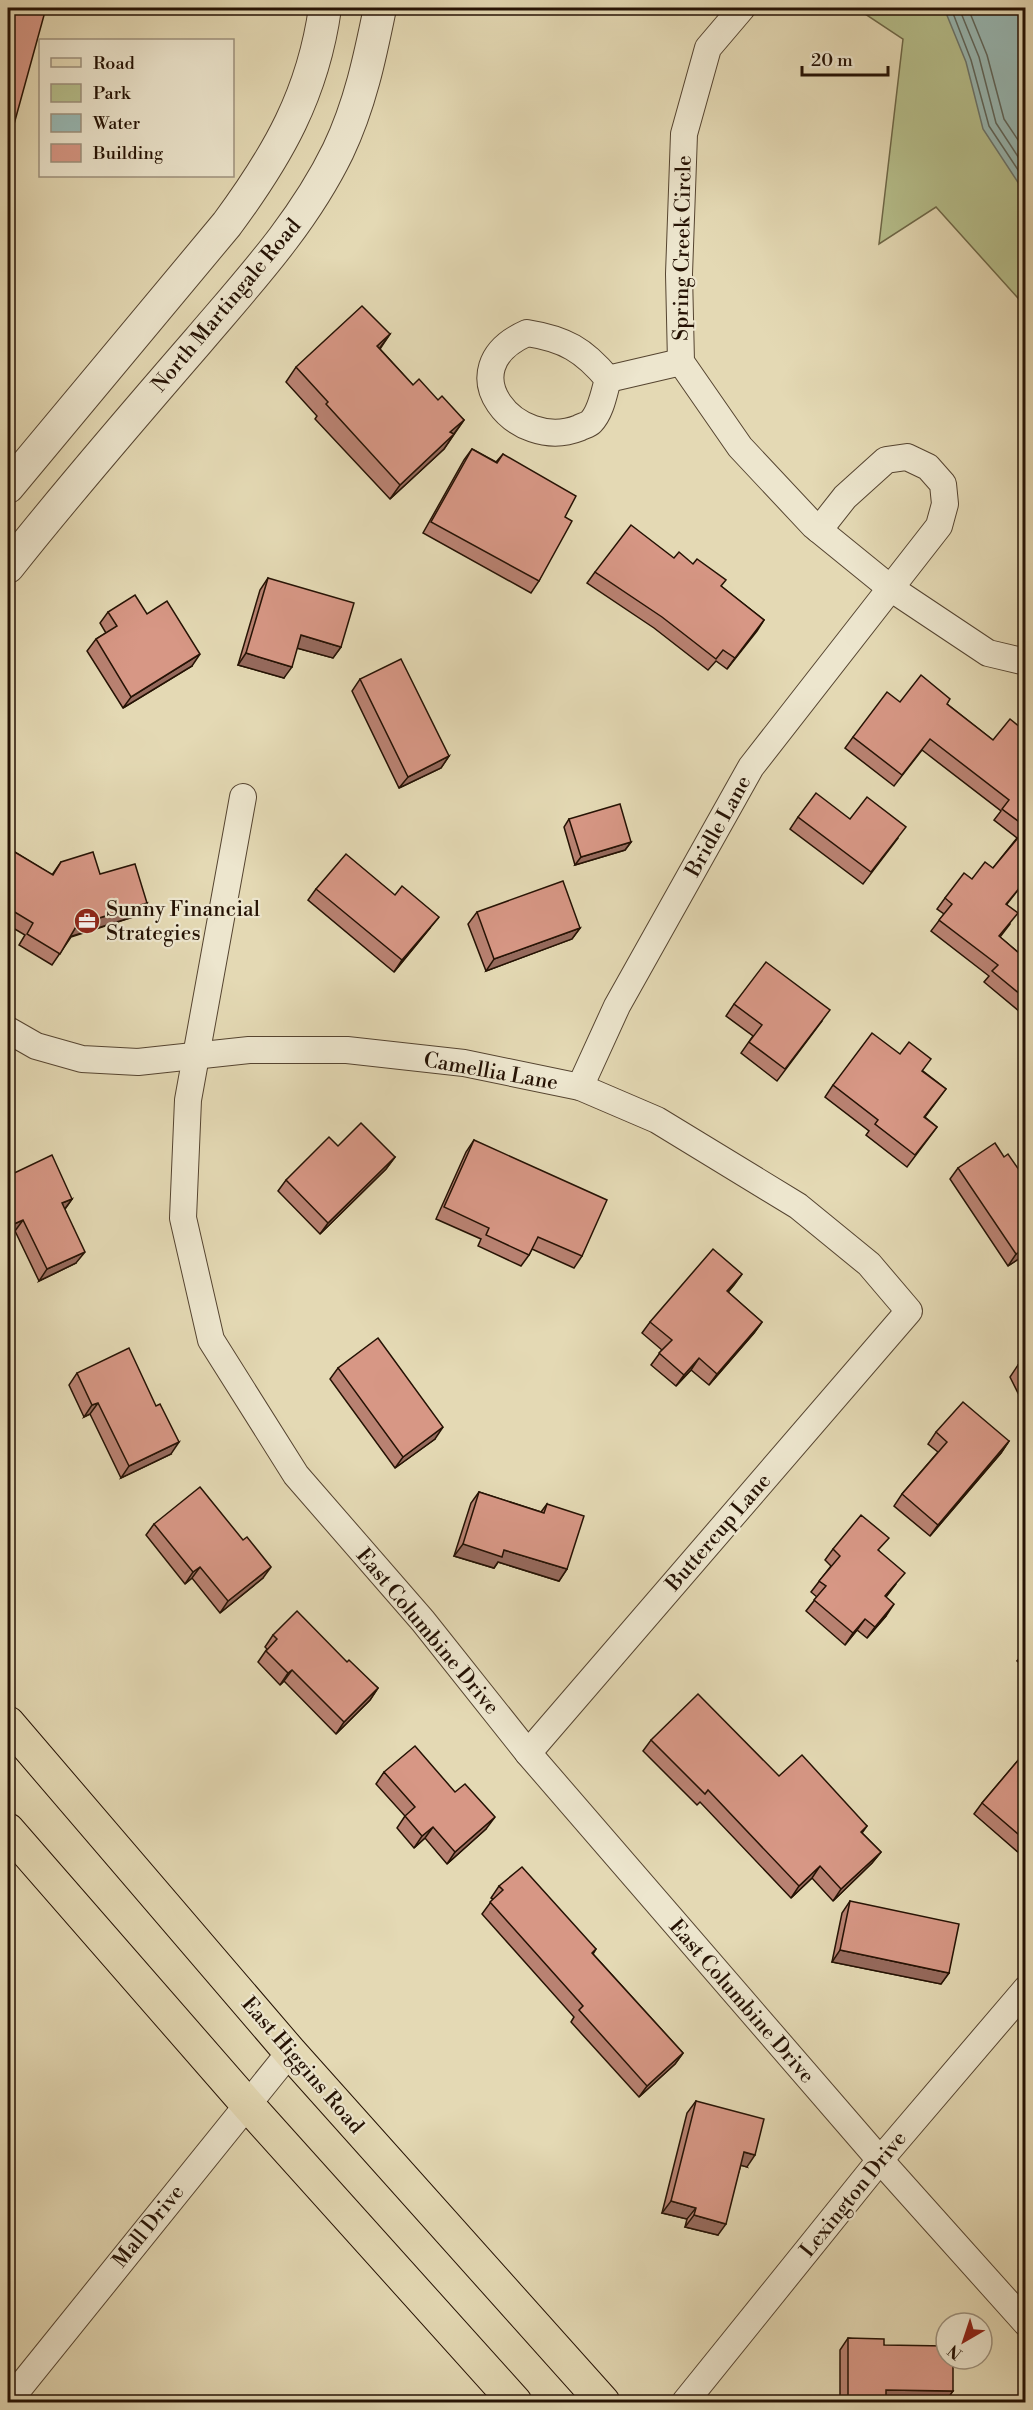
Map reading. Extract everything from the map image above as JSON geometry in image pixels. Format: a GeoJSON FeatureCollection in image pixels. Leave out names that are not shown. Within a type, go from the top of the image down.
{"type":"FeatureCollection","features":[{"type":"Feature","properties":{"kind":"main road","name":"East Higgins Road"},"geometry":{"type":"LineString","coordinates":[[8,1724],[290,2052],[603,2403]]}},
{"type":"Feature","properties":{"kind":"main road"},"geometry":{"type":"LineString","coordinates":[[8,1830],[247,2104],[515,2403]]}},
{"type":"Feature","properties":{"kind":"street"},"geometry":{"type":"LineString","coordinates":[[8,487],[227,224],[255,186],[286,135],[319,51],[325,8]]}},
{"type":"Feature","properties":{"kind":"street","name":"North Martingale Road"},"geometry":{"type":"LineString","coordinates":[[8,567],[59,502],[269,257],[305,210],[337,152],[354,113],[369,66],[380,8]]}},
{"type":"Feature","properties":{"kind":"street","name":"Spring Creek Circle"},"geometry":{"type":"LineString","coordinates":[[742,8],[708,48],[684,134],[679,274],[681,362],[740,447],[819,530],[889,587],[988,652],[1026,662]]}},
{"type":"Feature","properties":{"kind":"street"},"geometry":{"type":"LineString","coordinates":[[527,333],[548,336],[573,346],[590,357],[608,379],[600,408],[591,423],[566,433],[528,427],[512,419],[496,402],[490,385],[491,369],[496,355],[508,341],[527,333]]}},
{"type":"Feature","properties":{"kind":"street"},"geometry":{"type":"LineString","coordinates":[[608,379],[681,362]]}},
{"type":"Feature","properties":{"kind":"street","name":"Bridle Lane"},"geometry":{"type":"LineString","coordinates":[[580,1087],[617,1006],[751,767],[889,587],[939,526],[945,504],[943,484],[928,467],[907,457],[886,460],[845,497],[819,530]]}},
{"type":"Feature","properties":{"kind":"street","name":"East Columbine Drive"},"geometry":{"type":"LineString","coordinates":[[243,797],[188,1100],[183,1218],[211,1340],[296,1475],[423,1622],[528,1754],[880,2160],[1026,2323]]}},
{"type":"Feature","properties":{"kind":"street","name":"Camellia Lane"},"geometry":{"type":"LineString","coordinates":[[8,1030],[36,1046],[82,1059],[138,1062],[249,1050],[347,1050],[464,1063],[580,1087],[657,1120],[798,1206],[869,1264],[909,1311]]}},
{"type":"Feature","properties":{"kind":"street","name":"Buttercup Lane"},"geometry":{"type":"LineString","coordinates":[[528,1754],[909,1311]]}},
{"type":"Feature","properties":{"kind":"street","name":"Lexington Drive"},"geometry":{"type":"LineString","coordinates":[[685,2403],[880,2160],[1026,1989]]}},
{"type":"Feature","properties":{"kind":"street","name":"Mall Drive"},"geometry":{"type":"LineString","coordinates":[[8,2402],[290,2052]]}},
{"type":"Feature","properties":{"kind":"green space"},"geometry":{"type":"Polygon","coordinates":[[[856,8],[1025,8],[1025,306],[936,207],[879,244],[903,39],[856,8]]]}},
{"type":"Feature","properties":{"kind":"water"},"geometry":{"type":"Polygon","coordinates":[[[944,8],[1017,8],[1025,14],[1025,193],[983,129],[966,62],[944,8]]]}},
{"type":"Feature","properties":{"kind":"building"},"geometry":{"type":"Polygon","coordinates":[[[8,8],[46,8],[8,146],[8,8]]]}},
{"type":"Feature","properties":{"kind":"building"},"geometry":{"type":"Polygon","coordinates":[[[362,306],[390,334],[377,346],[413,385],[419,379],[438,400],[442,396],[464,420],[450,432],[454,434],[400,485],[326,404],[328,402],[296,367],[362,306]]]}},
{"type":"Feature","properties":{"kind":"building"},"geometry":{"type":"Polygon","coordinates":[[[472,449],[497,463],[503,454],[576,496],[565,517],[572,521],[539,581],[431,522],[472,449]]]}},
{"type":"Feature","properties":{"kind":"building"},"geometry":{"type":"Polygon","coordinates":[[[631,525],[674,558],[679,552],[693,564],[697,559],[726,580],[721,586],[764,620],[735,658],[723,650],[716,659],[662,617],[595,572],[631,525]]]}},
{"type":"Feature","properties":{"kind":"building"},"geometry":{"type":"Polygon","coordinates":[[[268,578],[354,603],[341,647],[301,635],[292,667],[246,653],[268,578]]]}},
{"type":"Feature","properties":{"kind":"building"},"geometry":{"type":"Polygon","coordinates":[[[135,595],[147,614],[167,601],[200,654],[131,697],[96,639],[117,626],[108,612],[135,595]]]}},
{"type":"Feature","properties":{"kind":"building"},"geometry":{"type":"Polygon","coordinates":[[[401,659],[449,756],[408,777],[360,679],[401,659]]]}},
{"type":"Feature","properties":{"kind":"building"},"geometry":{"type":"Polygon","coordinates":[[[921,675],[950,699],[947,704],[993,740],[1010,719],[1026,732],[1026,827],[1002,809],[1009,800],[930,739],[902,775],[853,737],[887,692],[900,702],[921,675]]]}},
{"type":"Feature","properties":{"kind":"building"},"geometry":{"type":"Polygon","coordinates":[[[816,793],[850,819],[867,797],[906,827],[871,872],[798,817],[816,793]]]}},
{"type":"Feature","properties":{"kind":"building"},"geometry":{"type":"Polygon","coordinates":[[[620,804],[631,842],[581,857],[569,819],[620,804]]]}},
{"type":"Feature","properties":{"kind":"building"},"geometry":{"type":"Polygon","coordinates":[[[1026,828],[1026,880],[1006,904],[1018,913],[999,936],[1026,959],[1026,999],[992,971],[998,965],[939,920],[952,904],[945,898],[964,873],[972,879],[985,862],[993,868],[1026,828]]]}},
{"type":"Feature","properties":{"kind":"building"},"geometry":{"type":"Polygon","coordinates":[[[8,834],[14,839],[8,846],[8,834]]]}},
{"type":"Feature","properties":{"kind":"building"},"geometry":{"type":"Polygon","coordinates":[[[8,848],[53,875],[61,862],[93,852],[100,874],[135,864],[147,903],[77,925],[60,954],[27,934],[33,923],[8,908],[8,848]]]}},
{"type":"Feature","properties":{"kind":"building"},"geometry":{"type":"Polygon","coordinates":[[[346,854],[395,895],[402,886],[439,917],[402,960],[316,889],[346,854]]]}},
{"type":"Feature","properties":{"kind":"building"},"geometry":{"type":"Polygon","coordinates":[[[563,881],[580,928],[494,959],[477,912],[563,881]]]}},
{"type":"Feature","properties":{"kind":"building"},"geometry":{"type":"Polygon","coordinates":[[[766,962],[830,1010],[785,1069],[749,1042],[762,1025],[734,1004],[766,962]]]}},
{"type":"Feature","properties":{"kind":"building"},"geometry":{"type":"Polygon","coordinates":[[[872,1033],[900,1054],[909,1042],[931,1059],[922,1071],[946,1089],[924,1117],[937,1127],[915,1155],[875,1124],[878,1120],[833,1085],[872,1033]]]}},
{"type":"Feature","properties":{"kind":"building"},"geometry":{"type":"Polygon","coordinates":[[[361,1123],[395,1157],[328,1223],[286,1180],[329,1137],[338,1146],[361,1123]]]}},
{"type":"Feature","properties":{"kind":"building"},"geometry":{"type":"Polygon","coordinates":[[[474,1140],[607,1200],[582,1256],[538,1237],[529,1255],[486,1235],[489,1228],[444,1207],[474,1140]]]}},
{"type":"Feature","properties":{"kind":"building"},"geometry":{"type":"Polygon","coordinates":[[[995,1143],[1004,1157],[1008,1154],[1026,1180],[1026,1248],[1016,1254],[958,1168],[995,1143]]]}},
{"type":"Feature","properties":{"kind":"building"},"geometry":{"type":"Polygon","coordinates":[[[52,1155],[72,1199],[62,1203],[85,1252],[47,1269],[23,1220],[14,1224],[8,1211],[8,1176],[52,1155]]]}},
{"type":"Feature","properties":{"kind":"building"},"geometry":{"type":"Polygon","coordinates":[[[713,1249],[742,1274],[727,1291],[762,1322],[717,1374],[699,1358],[684,1375],[659,1353],[672,1340],[650,1322],[713,1249]]]}},
{"type":"Feature","properties":{"kind":"building"},"geometry":{"type":"Polygon","coordinates":[[[378,1338],[443,1427],[403,1457],[338,1368],[378,1338]]]}},
{"type":"Feature","properties":{"kind":"building"},"geometry":{"type":"Polygon","coordinates":[[[129,1348],[156,1406],[160,1404],[179,1442],[129,1466],[98,1403],[92,1405],[77,1373],[129,1348]]]}},
{"type":"Feature","properties":{"kind":"building"},"geometry":{"type":"Polygon","coordinates":[[[1026,1361],[1026,1381],[1018,1365],[1026,1361]]]}},
{"type":"Feature","properties":{"kind":"building"},"geometry":{"type":"Polygon","coordinates":[[[963,1402],[1009,1441],[938,1525],[902,1494],[947,1442],[936,1432],[963,1402]]]}},
{"type":"Feature","properties":{"kind":"building"},"geometry":{"type":"Polygon","coordinates":[[[200,1487],[243,1540],[247,1537],[271,1567],[228,1601],[200,1567],[193,1572],[154,1524],[200,1487]]]}},
{"type":"Feature","properties":{"kind":"building"},"geometry":{"type":"Polygon","coordinates":[[[479,1492],[544,1513],[547,1504],[584,1516],[567,1569],[504,1550],[502,1557],[463,1544],[479,1492]]]}},
{"type":"Feature","properties":{"kind":"building"},"geometry":{"type":"Polygon","coordinates":[[[861,1515],[889,1538],[878,1550],[905,1573],[885,1596],[894,1604],[875,1627],[865,1619],[853,1633],[814,1600],[826,1586],[819,1581],[840,1556],[833,1549],[861,1515]]]}},
{"type":"Feature","properties":{"kind":"building"},"geometry":{"type":"Polygon","coordinates":[[[297,1611],[347,1662],[349,1660],[378,1688],[344,1722],[292,1670],[288,1673],[266,1651],[277,1639],[273,1635],[297,1611]]]}},
{"type":"Feature","properties":{"kind":"building"},"geometry":{"type":"Polygon","coordinates":[[[698,1694],[779,1776],[802,1755],[867,1826],[861,1832],[881,1852],[841,1889],[820,1866],[799,1886],[708,1790],[705,1794],[651,1740],[698,1694]]]}},
{"type":"Feature","properties":{"kind":"building"},"geometry":{"type":"Polygon","coordinates":[[[415,1746],[455,1792],[465,1784],[495,1817],[455,1852],[433,1827],[422,1836],[405,1816],[415,1807],[384,1772],[415,1746]]]}},
{"type":"Feature","properties":{"kind":"building"},"geometry":{"type":"Polygon","coordinates":[[[1026,1751],[1026,1841],[982,1803],[1026,1751]]]}},
{"type":"Feature","properties":{"kind":"building"},"geometry":{"type":"Polygon","coordinates":[[[522,1867],[596,1949],[592,1953],[683,2053],[647,2086],[579,2010],[583,2006],[490,1902],[503,1890],[499,1886],[522,1867]]]}},
{"type":"Feature","properties":{"kind":"building"},"geometry":{"type":"Polygon","coordinates":[[[850,1901],[959,1924],[949,1973],[840,1950],[850,1901]]]}},
{"type":"Feature","properties":{"kind":"building"},"geometry":{"type":"Polygon","coordinates":[[[696,2101],[764,2119],[755,2155],[744,2152],[726,2224],[694,2215],[696,2208],[671,2201],[696,2101]]]}},
{"type":"Feature","properties":{"kind":"building"},"geometry":{"type":"Polygon","coordinates":[[[848,2338],[884,2339],[884,2345],[934,2346],[934,2371],[953,2371],[953,2391],[886,2390],[886,2403],[848,2403],[848,2338]]]}},
{"type":"Feature","properties":{"kind":"place","name":"Sunny Financial Strategies"},"geometry":{"type":"Point","coordinates":[87,921]}}]}
